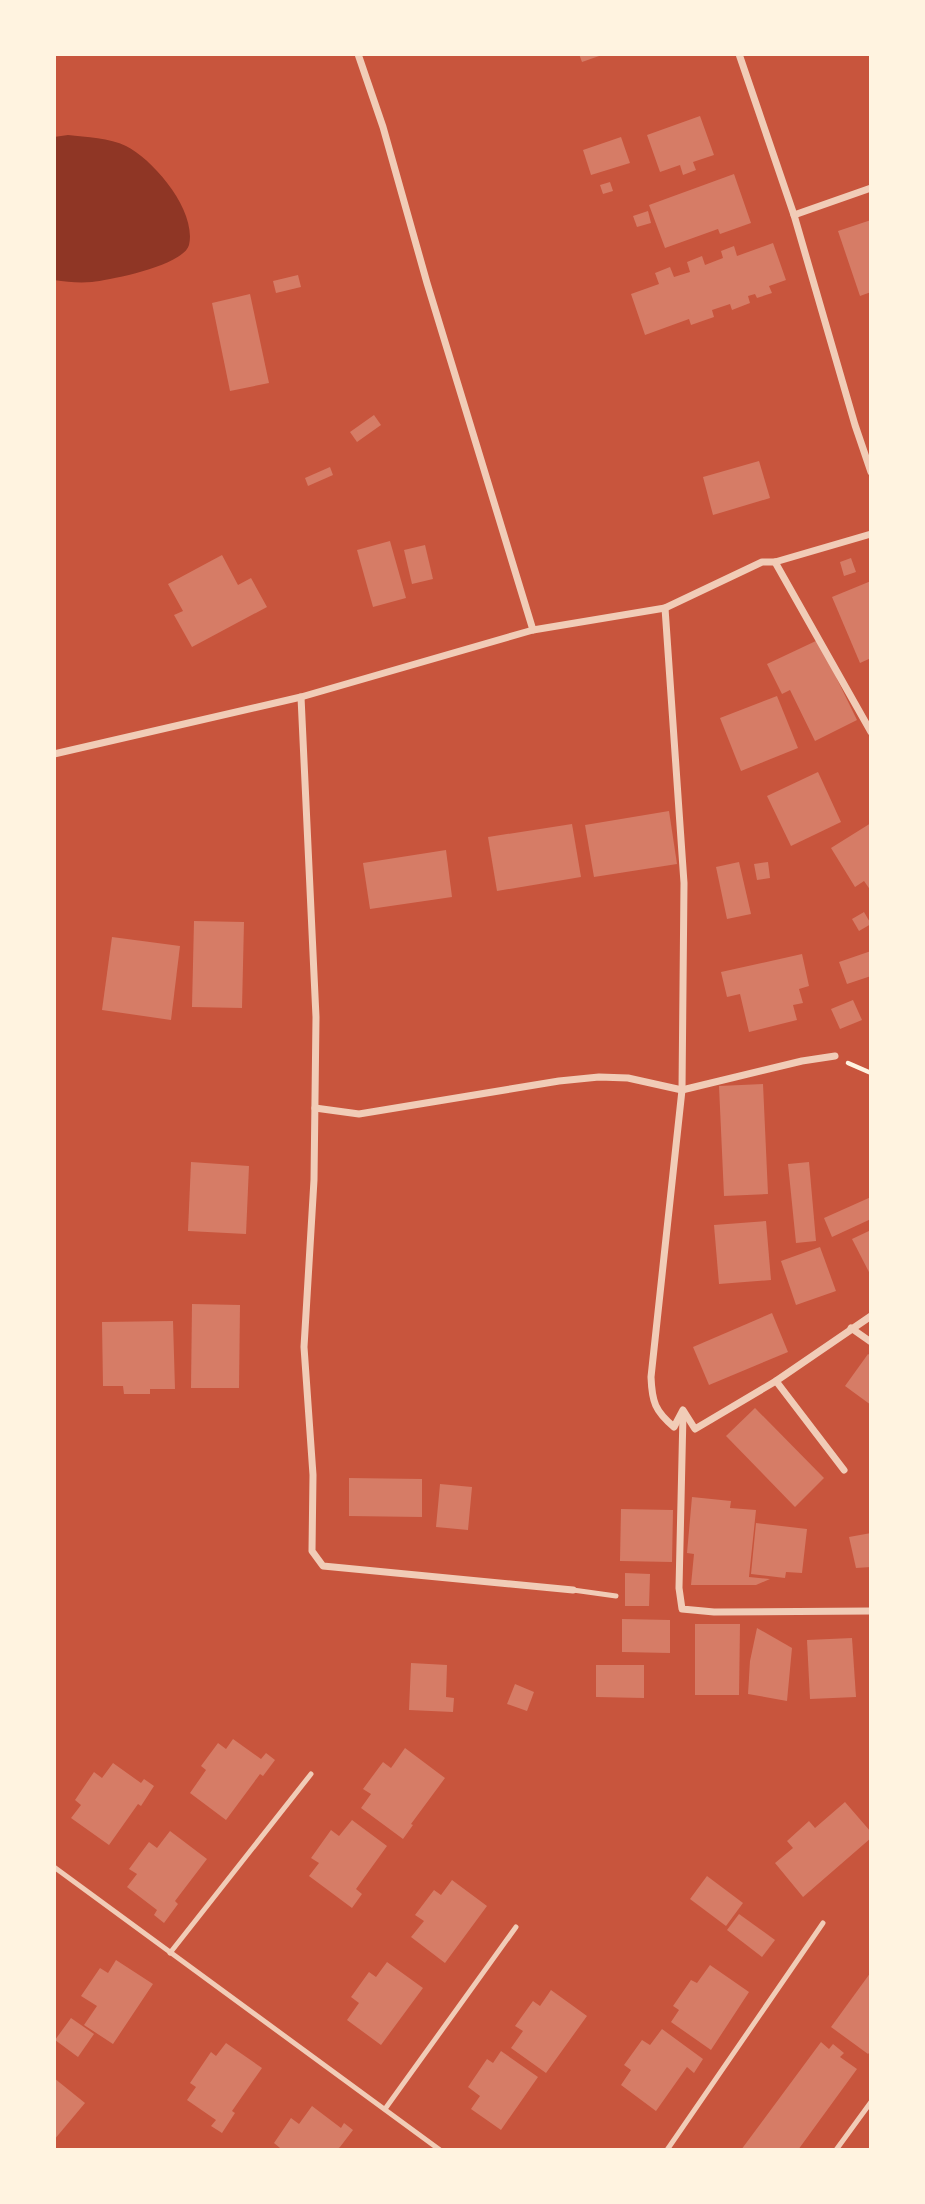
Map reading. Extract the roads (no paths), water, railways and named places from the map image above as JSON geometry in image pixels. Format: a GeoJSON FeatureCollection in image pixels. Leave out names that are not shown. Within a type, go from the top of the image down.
{"type":"FeatureCollection","features":[{"type":"Feature","properties":{"kind":"street"},"geometry":{"type":"LineString","coordinates":[[358,54],[383,127],[427,283],[533,630]]}},
{"type":"Feature","properties":{"kind":"street"},"geometry":{"type":"LineString","coordinates":[[739,54],[794,215],[871,472]]}},
{"type":"Feature","properties":{"kind":"street"},"geometry":{"type":"LineString","coordinates":[[794,215],[871,188]]}},
{"type":"Feature","properties":{"kind":"street"},"geometry":{"type":"LineString","coordinates":[[54,754],[301,697],[533,630],[665,608],[762,562],[775,562],[871,534]]}},
{"type":"Feature","properties":{"kind":"street"},"geometry":{"type":"LineString","coordinates":[[775,562],[871,732]]}},
{"type":"Feature","properties":{"kind":"street"},"geometry":{"type":"LineString","coordinates":[[665,608],[684,883],[682,1090],[651,1377],[652,1398],[659,1414],[674,1427],[683,1410]]}},
{"type":"Feature","properties":{"kind":"street"},"geometry":{"type":"LineString","coordinates":[[301,697],[316,1017],[314,1180],[304,1347],[313,1475],[312,1550],[323,1566],[573,1590]]}},
{"type":"Feature","properties":{"kind":"street"},"geometry":{"type":"LineString","coordinates":[[315,1108],[359,1114],[559,1081],[599,1077],[628,1078],[682,1090],[802,1061],[835,1056]]}},
{"type":"Feature","properties":{"kind":"street"},"geometry":{"type":"LineString","coordinates":[[683,1410],[695,1429],[776,1381],[871,1316]]}},
{"type":"Feature","properties":{"kind":"street"},"geometry":{"type":"LineString","coordinates":[[851,1328],[871,1342]]}},
{"type":"Feature","properties":{"kind":"street"},"geometry":{"type":"LineString","coordinates":[[776,1381],[844,1470]]}},
{"type":"Feature","properties":{"kind":"street"},"geometry":{"type":"LineString","coordinates":[[683,1410],[679,1588],[682,1609],[714,1612],[871,1611]]}},
{"type":"Feature","properties":{"kind":"lane"},"geometry":{"type":"LineString","coordinates":[[573,1590],[616,1596]]}},
{"type":"Feature","properties":{"kind":"lane"},"geometry":{"type":"LineString","coordinates":[[170,1953],[311,1774]]}},
{"type":"Feature","properties":{"kind":"lane"},"geometry":{"type":"LineString","coordinates":[[54,1867],[440,2150]]}},
{"type":"Feature","properties":{"kind":"lane"},"geometry":{"type":"LineString","coordinates":[[667,2150],[823,1923]]}},
{"type":"Feature","properties":{"kind":"lane"},"geometry":{"type":"LineString","coordinates":[[385,2109],[516,1927]]}},
{"type":"Feature","properties":{"kind":"lane"},"geometry":{"type":"LineString","coordinates":[[836,2150],[871,2102]]}}]}
